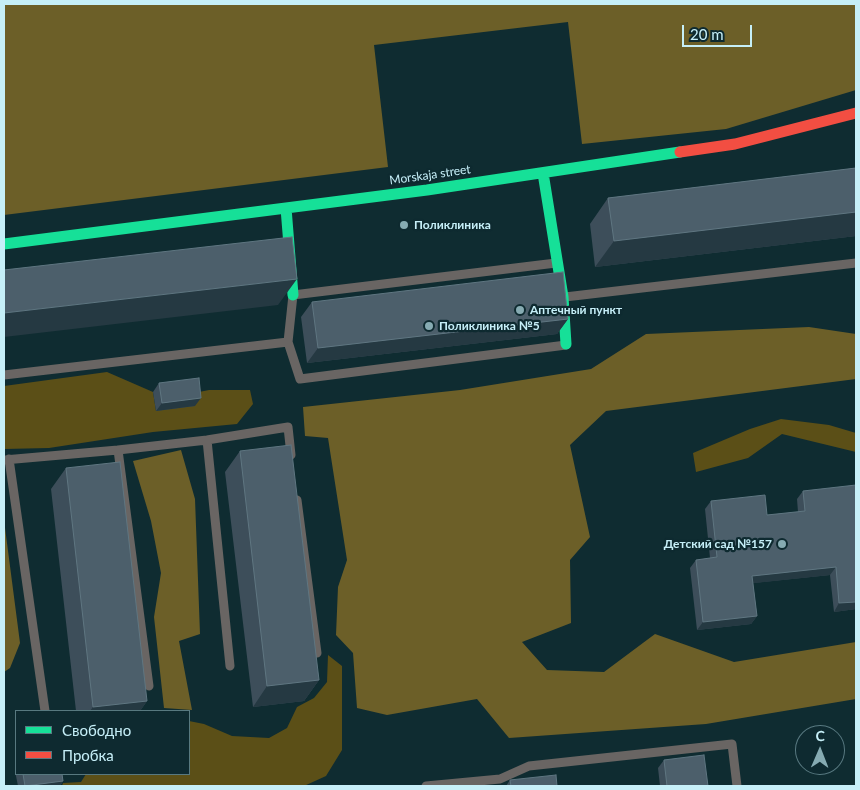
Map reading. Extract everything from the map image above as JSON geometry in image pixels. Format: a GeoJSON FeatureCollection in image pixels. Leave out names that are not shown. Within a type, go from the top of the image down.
{"type":"FeatureCollection","features":[{"type":"Feature","properties":{"kind":"street","name":"Morskaja street"},"geometry":{"type":"LineString","coordinates":[[4,244],[427,190],[734,144],[856,113]]}},
{"type":"Feature","properties":{"kind":"street"},"geometry":{"type":"LineString","coordinates":[[543,173],[562,297],[566,344]]}},
{"type":"Feature","properties":{"kind":"street"},"geometry":{"type":"LineString","coordinates":[[286,208],[293,294]]}},
{"type":"Feature","properties":{"kind":"lane"},"geometry":{"type":"LineString","coordinates":[[557,263],[293,294],[288,342],[300,379],[566,344]]}},
{"type":"Feature","properties":{"kind":"lane"},"geometry":{"type":"LineString","coordinates":[[562,297],[856,263]]}},
{"type":"Feature","properties":{"kind":"lane"},"geometry":{"type":"LineString","coordinates":[[4,375],[288,342]]}},
{"type":"Feature","properties":{"kind":"lane"},"geometry":{"type":"LineString","coordinates":[[44,710],[7,459],[208,440],[288,427],[293,466]]}},
{"type":"Feature","properties":{"kind":"lane"},"geometry":{"type":"LineString","coordinates":[[208,440],[230,666]]}},
{"type":"Feature","properties":{"kind":"lane"},"geometry":{"type":"LineString","coordinates":[[118,450],[149,686]]}},
{"type":"Feature","properties":{"kind":"lane"},"geometry":{"type":"LineString","coordinates":[[296,486],[317,653]]}},
{"type":"Feature","properties":{"kind":"lane"},"geometry":{"type":"LineString","coordinates":[[426,786],[500,779],[529,766],[732,744],[737,786]]}},
{"type":"Feature","properties":{"kind":"shaded area"},"geometry":{"type":"Polygon","coordinates":[[[4,4],[856,4],[856,90],[726,129],[582,144],[568,22],[374,45],[388,167],[4,215],[4,4]]]}},
{"type":"Feature","properties":{"kind":"shaded area"},"geometry":{"type":"Polygon","coordinates":[[[809,327],[856,334],[856,379],[606,411],[570,445],[590,537],[570,560],[571,623],[522,642],[547,670],[604,672],[655,634],[734,662],[856,642],[856,699],[706,724],[509,738],[477,699],[387,715],[357,708],[353,653],[336,635],[338,587],[347,560],[328,438],[305,436],[303,407],[460,390],[591,369],[646,334],[809,327]]]}},
{"type":"Feature","properties":{"kind":"shaded area"},"geometry":{"type":"Polygon","coordinates":[[[107,372],[153,392],[156,411],[194,393],[209,390],[250,390],[253,404],[237,424],[153,432],[49,448],[4,449],[4,386],[107,372]]]}},
{"type":"Feature","properties":{"kind":"shaded area"},"geometry":{"type":"Polygon","coordinates":[[[781,419],[829,425],[856,433],[856,452],[782,434],[748,458],[696,472],[693,453],[750,429],[781,419]]]}},
{"type":"Feature","properties":{"kind":"shaded area"},"geometry":{"type":"Polygon","coordinates":[[[181,450],[195,499],[200,634],[179,641],[192,710],[164,708],[154,617],[161,573],[151,521],[133,461],[181,450]]]}},
{"type":"Feature","properties":{"kind":"shaded area"},"geometry":{"type":"Polygon","coordinates":[[[4,520],[20,643],[10,668],[4,672],[4,520]]]}},
{"type":"Feature","properties":{"kind":"shaded area"},"geometry":{"type":"Polygon","coordinates":[[[328,655],[342,666],[342,750],[326,776],[304,786],[62,786],[63,783],[81,782],[85,775],[190,775],[190,721],[204,724],[232,736],[269,738],[287,728],[297,707],[314,698],[327,682],[328,655]]]}},
{"type":"Feature","properties":{"kind":"building"},"geometry":{"type":"Polygon","coordinates":[[[856,168],[856,212],[614,241],[608,198],[856,168]]]}},
{"type":"Feature","properties":{"kind":"building"},"geometry":{"type":"Polygon","coordinates":[[[292,237],[297,279],[4,313],[4,270],[292,237]]]}},
{"type":"Feature","properties":{"kind":"building","name":"Поликлиника №5"},"geometry":{"type":"Polygon","coordinates":[[[563,272],[568,319],[318,348],[312,302],[563,272]]]}},
{"type":"Feature","properties":{"kind":"building"},"geometry":{"type":"Polygon","coordinates":[[[199,378],[201,398],[162,403],[159,383],[199,378]]]}},
{"type":"Feature","properties":{"kind":"building"},"geometry":{"type":"Polygon","coordinates":[[[291,445],[319,680],[267,686],[240,451],[291,445]]]}},
{"type":"Feature","properties":{"kind":"building"},"geometry":{"type":"Polygon","coordinates":[[[120,462],[147,701],[93,707],[66,468],[120,462]]]}},
{"type":"Feature","properties":{"kind":"building","name":"Детский сад №157"},"geometry":{"type":"Polygon","coordinates":[[[856,485],[856,602],[839,603],[836,567],[752,576],[757,616],[703,622],[696,560],[717,557],[711,501],[765,495],[767,515],[805,511],[803,491],[856,485]]]}},
{"type":"Feature","properties":{"kind":"building"},"geometry":{"type":"Polygon","coordinates":[[[704,755],[708,786],[667,786],[664,760],[704,755]]]}},
{"type":"Feature","properties":{"kind":"building"},"geometry":{"type":"Polygon","coordinates":[[[23,775],[62,775],[63,781],[25,786],[23,775]]]}},
{"type":"Feature","properties":{"kind":"building"},"geometry":{"type":"Polygon","coordinates":[[[556,775],[557,786],[511,786],[510,780],[556,775]]]}},
{"type":"Feature","properties":{"kind":"traffic: fast"},"geometry":{"type":"LineString","coordinates":[[4,244],[427,190],[680,152]]}},
{"type":"Feature","properties":{"kind":"traffic: fast"},"geometry":{"type":"LineString","coordinates":[[543,173],[563,297],[566,344]]}},
{"type":"Feature","properties":{"kind":"traffic: fast"},"geometry":{"type":"LineString","coordinates":[[286,208],[293,295]]}},
{"type":"Feature","properties":{"kind":"traffic: jam"},"geometry":{"type":"LineString","coordinates":[[680,152],[735,144],[856,113]]}},
{"type":"Feature","properties":{"kind":"place","name":"Поликлиника"},"geometry":{"type":"Point","coordinates":[404,225]}},
{"type":"Feature","properties":{"kind":"place","name":"Аптечный пункт"},"geometry":{"type":"Point","coordinates":[520,310]}},
{"type":"Feature","properties":{"kind":"place","name":"Поликлиника №5"},"geometry":{"type":"Point","coordinates":[429,326]}},
{"type":"Feature","properties":{"kind":"place","name":"Детский сад №157"},"geometry":{"type":"Point","coordinates":[782,544]}}]}
